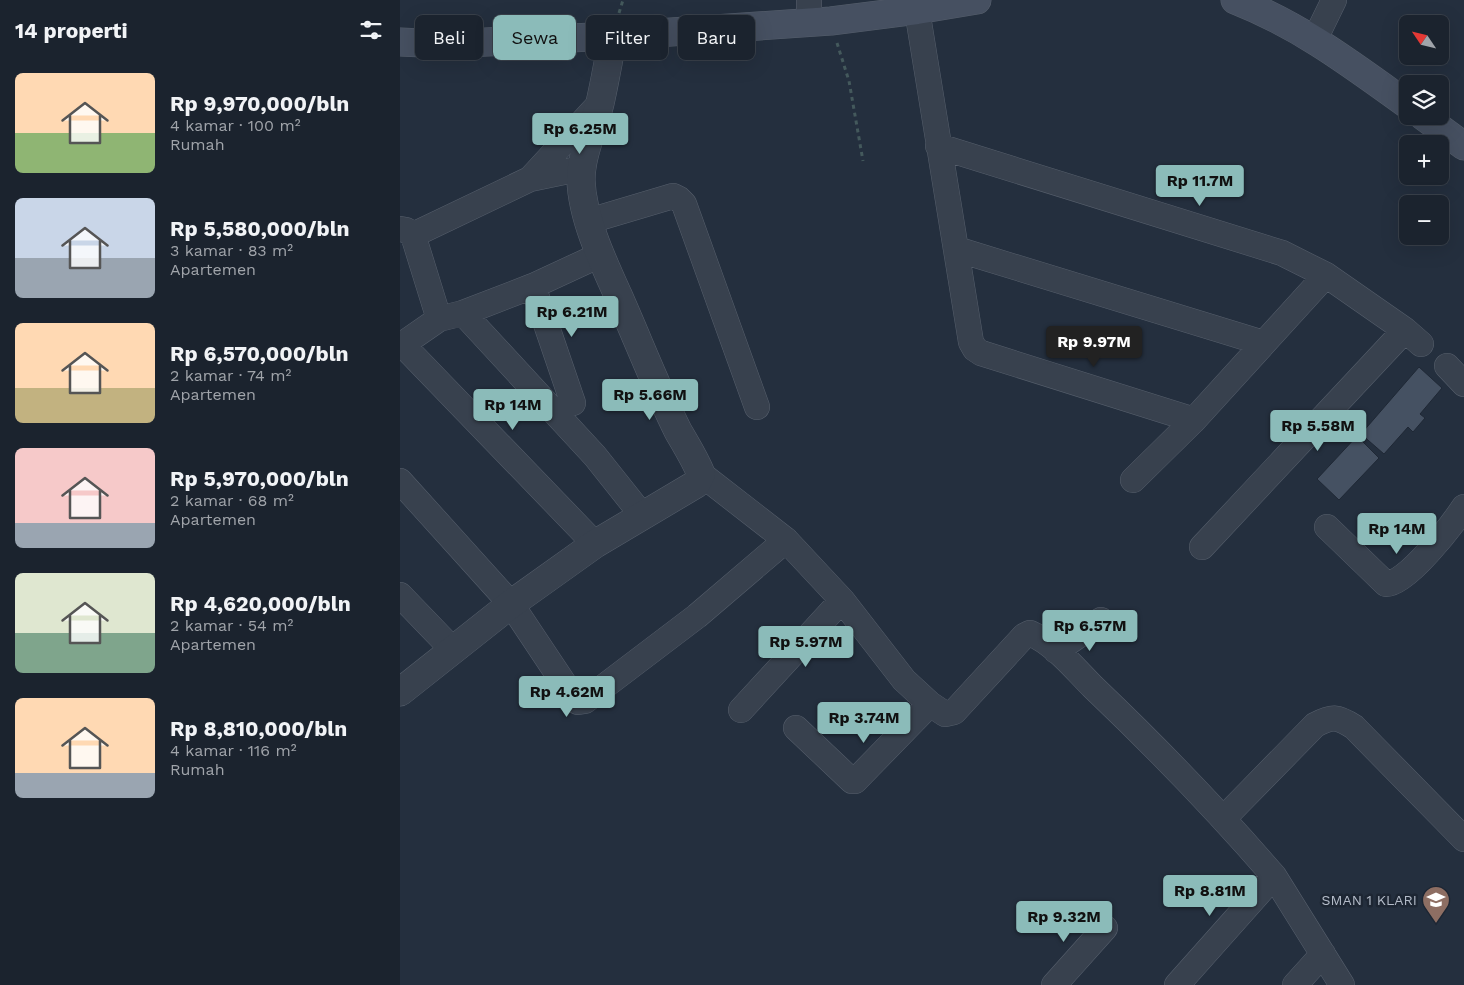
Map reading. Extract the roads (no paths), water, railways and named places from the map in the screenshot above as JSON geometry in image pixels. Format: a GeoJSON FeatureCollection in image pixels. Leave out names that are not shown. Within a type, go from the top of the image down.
{"type":"FeatureCollection","features":[{"type":"Feature","properties":{"kind":"main road"},"geometry":{"type":"LineString","coordinates":[[1236,0],[1259,9],[1315,39],[1399,99]]}},
{"type":"Feature","properties":{"kind":"main road"},"geometry":{"type":"LineString","coordinates":[[668,30],[816,14],[917,10],[971,1]]}},
{"type":"Feature","properties":{"kind":"main road"},"geometry":{"type":"LineString","coordinates":[[400,42],[444,44],[586,37]]}},
{"type":"Feature","properties":{"kind":"main road"},"geometry":{"type":"LineString","coordinates":[[1435,125],[1464,146]]}},
{"type":"Feature","properties":{"kind":"street"},"geometry":{"type":"LineString","coordinates":[[1315,39],[1334,0]]}},
{"type":"Feature","properties":{"kind":"street"},"geometry":{"type":"LineString","coordinates":[[917,10],[971,342],[981,353],[1194,420]]}},
{"type":"Feature","properties":{"kind":"street"},"geometry":{"type":"LineString","coordinates":[[608,60],[600,104],[583,168],[581,179],[582,192],[600,255],[664,400],[701,474],[786,540],[842,600],[904,680],[930,704],[945,714],[954,712],[1024,636],[1030,633],[1039,636],[1128,720],[1223,818],[1274,876],[1342,985]]}},
{"type":"Feature","properties":{"kind":"street"},"geometry":{"type":"LineString","coordinates":[[530,179],[600,104]]}},
{"type":"Feature","properties":{"kind":"street"},"geometry":{"type":"LineString","coordinates":[[938,146],[1282,253],[1326,275],[1413,337],[1202,547]]}},
{"type":"Feature","properties":{"kind":"street"},"geometry":{"type":"LineString","coordinates":[[439,319],[407,232],[530,179],[583,168]]}},
{"type":"Feature","properties":{"kind":"street"},"geometry":{"type":"LineString","coordinates":[[589,221],[673,196],[679,198],[684,204],[757,407]]}},
{"type":"Feature","properties":{"kind":"street"},"geometry":{"type":"LineString","coordinates":[[956,249],[1263,343]]}},
{"type":"Feature","properties":{"kind":"street"},"geometry":{"type":"LineString","coordinates":[[595,544],[401,345],[439,319],[463,313],[533,286],[600,255]]}},
{"type":"Feature","properties":{"kind":"street"},"geometry":{"type":"LineString","coordinates":[[1133,480],[1194,420],[1326,275]]}},
{"type":"Feature","properties":{"kind":"street"},"geometry":{"type":"LineString","coordinates":[[533,286],[573,402]]}},
{"type":"Feature","properties":{"kind":"street"},"geometry":{"type":"LineString","coordinates":[[463,313],[595,456],[642,515]]}},
{"type":"Feature","properties":{"kind":"street"},"geometry":{"type":"LineString","coordinates":[[1447,366],[1464,384]]}},
{"type":"Feature","properties":{"kind":"street"},"geometry":{"type":"LineString","coordinates":[[400,692],[511,604],[595,544],[696,484],[701,474]]}},
{"type":"Feature","properties":{"kind":"street"},"geometry":{"type":"LineString","coordinates":[[400,481],[511,604],[573,697],[581,702],[585,701],[697,616],[786,540]]}},
{"type":"Feature","properties":{"kind":"street"},"geometry":{"type":"LineString","coordinates":[[1327,527],[1386,584],[1389,584],[1402,579],[1447,531],[1464,508]]}},
{"type":"Feature","properties":{"kind":"street"},"geometry":{"type":"LineString","coordinates":[[400,595],[453,650]]}},
{"type":"Feature","properties":{"kind":"street"},"geometry":{"type":"LineString","coordinates":[[741,710],[842,600]]}},
{"type":"Feature","properties":{"kind":"street"},"geometry":{"type":"LineString","coordinates":[[1056,651],[1101,620]]}},
{"type":"Feature","properties":{"kind":"street"},"geometry":{"type":"LineString","coordinates":[[796,728],[854,781],[930,704]]}},
{"type":"Feature","properties":{"kind":"street"},"geometry":{"type":"LineString","coordinates":[[1223,818],[1315,724],[1328,718],[1342,719],[1354,727],[1464,839]]}},
{"type":"Feature","properties":{"kind":"street"},"geometry":{"type":"LineString","coordinates":[[1177,985],[1274,876]]}},
{"type":"Feature","properties":{"kind":"street"},"geometry":{"type":"LineString","coordinates":[[1054,985],[1105,928]]}},
{"type":"Feature","properties":{"kind":"street"},"geometry":{"type":"LineString","coordinates":[[1295,985],[1323,954]]}},
{"type":"Feature","properties":{"kind":"place","name":"SMAN 1 KLARI"},"geometry":{"type":"Point","coordinates":[1436,924]}}]}
